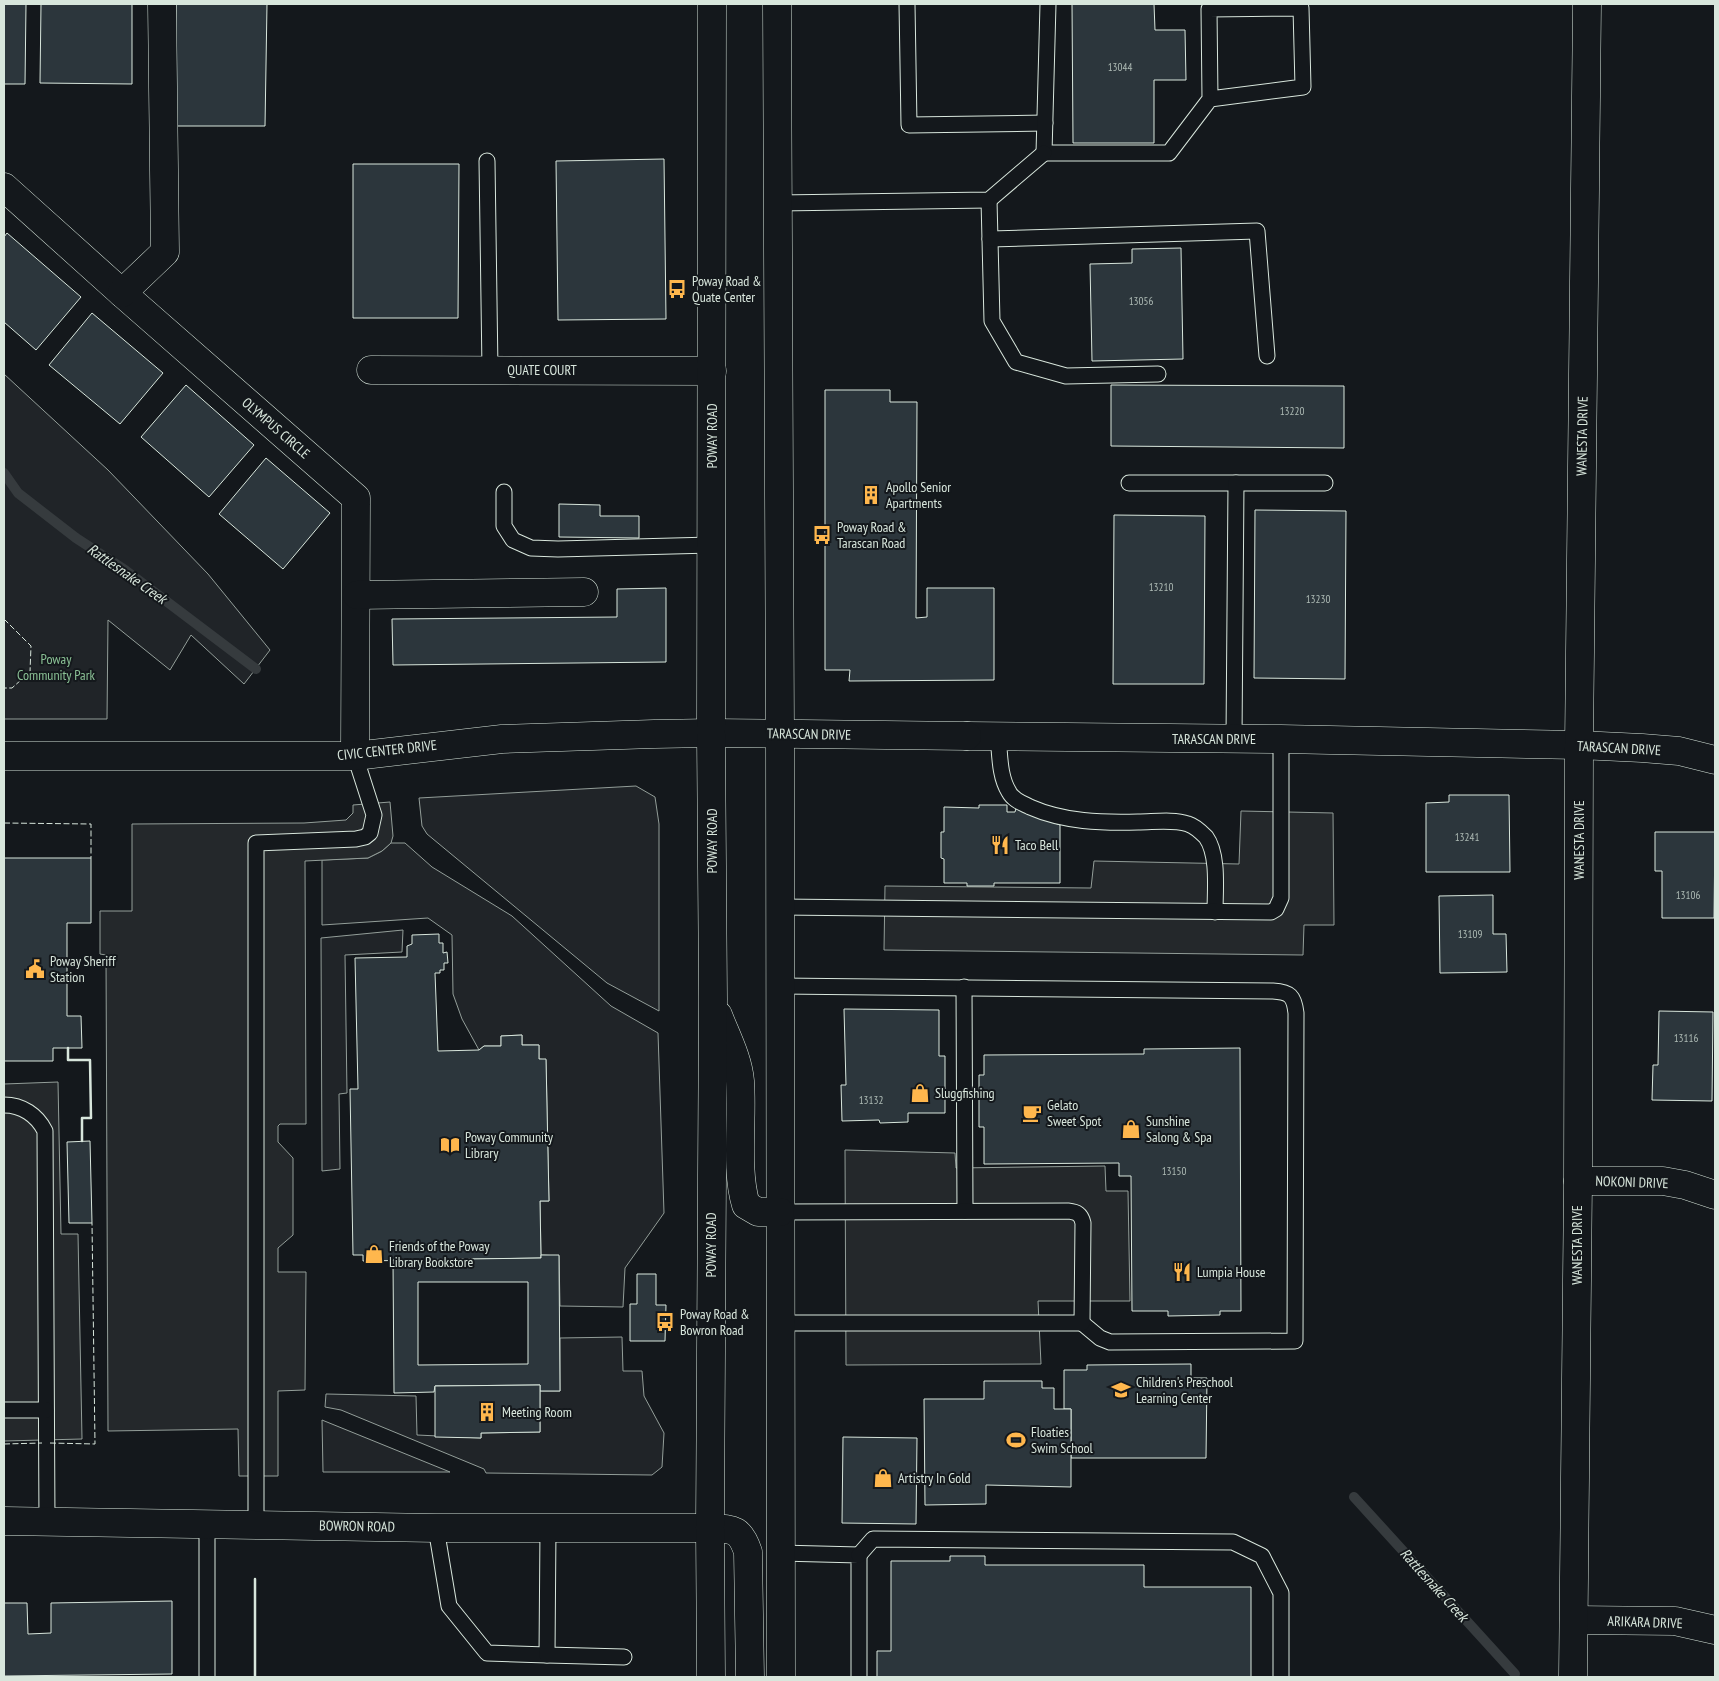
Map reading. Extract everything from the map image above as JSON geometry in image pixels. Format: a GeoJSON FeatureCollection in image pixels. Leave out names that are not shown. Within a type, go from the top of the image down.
{"type":"FeatureCollection","features":[{"type":"Feature","properties":{"kind":"street"},"geometry":{"type":"LineString","coordinates":[[122,293],[165,252],[162,4]]}},
{"type":"Feature","properties":{"kind":"street","name":"POWAY ROAD"},"geometry":{"type":"LineString","coordinates":[[712,4],[711,733],[713,999],[710,1528],[713,1670]]}},
{"type":"Feature","properties":{"kind":"street"},"geometry":{"type":"LineString","coordinates":[[777,4],[781,1677]]}},
{"type":"Feature","properties":{"kind":"street","name":"WANESTA DRIVE"},"geometry":{"type":"LineString","coordinates":[[1573,1677],[1586,4]]}},
{"type":"Feature","properties":{"kind":"street","name":"OLYMPUS CIRCLE"},"geometry":{"type":"LineString","coordinates":[[4,187],[356,498],[355,756]]}},
{"type":"Feature","properties":{"kind":"street","name":"QUATE COURT"},"geometry":{"type":"LineString","coordinates":[[371,370],[712,371]]}},
{"type":"Feature","properties":{"kind":"street"},"geometry":{"type":"LineString","coordinates":[[357,595],[584,592]]}},
{"type":"Feature","properties":{"kind":"street","name":"TARASCAN DRIVE"},"geometry":{"type":"LineString","coordinates":[[711,733],[1281,739],[1579,745],[1670,750],[1715,760]]}},
{"type":"Feature","properties":{"kind":"street","name":"CIVIC CENTER DRIVE"},"geometry":{"type":"LineString","coordinates":[[4,756],[355,756],[502,739],[711,733]]}},
{"type":"Feature","properties":{"kind":"street"},"geometry":{"type":"LineString","coordinates":[[713,999],[736,1061],[740,1080],[742,1178],[743,1195],[746,1205],[758,1212],[780,1212]]}},
{"type":"Feature","properties":{"kind":"street","name":"NOKONI DRIVE"},"geometry":{"type":"LineString","coordinates":[[1578,1181],[1664,1181],[1685,1185],[1715,1195]]}},
{"type":"Feature","properties":{"kind":"street","name":"BOWRON ROAD"},"geometry":{"type":"LineString","coordinates":[[4,1521],[436,1528],[733,1529],[744,1538],[748,1552],[750,1677]]}},
{"type":"Feature","properties":{"kind":"street","name":"ARIKARA DRIVE"},"geometry":{"type":"LineString","coordinates":[[1574,1620],[1675,1622],[1715,1630]]}},
{"type":"Feature","properties":{"kind":"lane"},"geometry":{"type":"LineString","coordinates":[[907,4],[909,125],[1045,123]]}},
{"type":"Feature","properties":{"kind":"lane"},"geometry":{"type":"LineString","coordinates":[[1044,153],[1048,4]]}},
{"type":"Feature","properties":{"kind":"lane"},"geometry":{"type":"LineString","coordinates":[[778,204],[989,200],[1044,153],[1170,153],[1210,99],[1209,9],[1301,8],[1303,87],[1210,99]]}},
{"type":"Feature","properties":{"kind":"lane"},"geometry":{"type":"LineString","coordinates":[[486,160],[490,370]]}},
{"type":"Feature","properties":{"kind":"lane"},"geometry":{"type":"LineString","coordinates":[[989,200],[992,321],[1016,362],[1066,376],[1158,374]]}},
{"type":"Feature","properties":{"kind":"lane"},"geometry":{"type":"LineString","coordinates":[[990,239],[1257,231],[1267,356]]}},
{"type":"Feature","properties":{"kind":"lane"},"geometry":{"type":"LineString","coordinates":[[1129,483],[1325,484]]}},
{"type":"Feature","properties":{"kind":"lane"},"geometry":{"type":"LineString","coordinates":[[1234,739],[1236,483]]}},
{"type":"Feature","properties":{"kind":"lane"},"geometry":{"type":"LineString","coordinates":[[504,492],[504,526],[514,540],[530,548],[711,545]]}},
{"type":"Feature","properties":{"kind":"lane"},"geometry":{"type":"LineString","coordinates":[[998,736],[1001,770],[1009,792],[1017,801],[1039,811],[1071,819],[1103,823],[1177,822],[1189,824],[1198,830],[1206,838],[1210,846],[1214,864],[1215,912]]}},
{"type":"Feature","properties":{"kind":"lane"},"geometry":{"type":"LineString","coordinates":[[780,907],[1271,912],[1276,910],[1281,898],[1281,739]]}},
{"type":"Feature","properties":{"kind":"lane"},"geometry":{"type":"LineString","coordinates":[[256,1525],[256,843],[356,840],[370,833],[374,815],[355,756]]}},
{"type":"Feature","properties":{"kind":"lane"},"geometry":{"type":"LineString","coordinates":[[780,986],[1273,991],[1284,992],[1291,996],[1295,1002],[1295,1341],[1110,1342],[1100,1338],[1082,1323],[780,1323]]}},
{"type":"Feature","properties":{"kind":"lane"},"geometry":{"type":"LineString","coordinates":[[964,987],[964,1211]]}},
{"type":"Feature","properties":{"kind":"lane"},"geometry":{"type":"LineString","coordinates":[[4,1105],[18,1107],[34,1116],[45,1131],[47,1522]]}},
{"type":"Feature","properties":{"kind":"lane"},"geometry":{"type":"LineString","coordinates":[[780,1212],[1076,1212],[1080,1215],[1083,1223],[1082,1323]]}},
{"type":"Feature","properties":{"kind":"lane"},"geometry":{"type":"LineString","coordinates":[[4,1410],[46,1410]]}},
{"type":"Feature","properties":{"kind":"lane"},"geometry":{"type":"LineString","coordinates":[[207,1677],[208,1524]]}},
{"type":"Feature","properties":{"kind":"lane"},"geometry":{"type":"LineString","coordinates":[[436,1528],[449,1606],[487,1653],[624,1657]]}},
{"type":"Feature","properties":{"kind":"lane"},"geometry":{"type":"LineString","coordinates":[[547,1655],[548,1528]]}},
{"type":"Feature","properties":{"kind":"lane"},"geometry":{"type":"LineString","coordinates":[[859,1677],[859,1555],[873,1539],[1233,1542],[1262,1556],[1281,1593],[1281,1677]]}},
{"type":"Feature","properties":{"kind":"lane"},"geometry":{"type":"LineString","coordinates":[[780,1553],[859,1555]]}},
{"type":"Feature","properties":{"kind":"green space","name":"Poway Community Park"},"geometry":{"type":"Polygon","coordinates":[[[4,374],[108,470],[208,574],[270,650],[244,684],[191,635],[170,670],[108,620],[107,719],[4,719],[4,374]]]}},
{"type":"Feature","properties":{"kind":"green space"},"geometry":{"type":"Polygon","coordinates":[[[636,786],[655,797],[659,824],[659,1011],[607,983],[427,834],[422,826],[419,798],[636,786]]]}},
{"type":"Feature","properties":{"kind":"green space"},"geometry":{"type":"Polygon","coordinates":[[[391,843],[405,843],[432,867],[512,916],[611,1006],[658,1033],[664,1213],[625,1268],[623,1307],[560,1306],[559,1256],[541,1255],[540,1201],[549,1201],[546,1060],[539,1059],[539,1045],[522,1045],[522,1035],[501,1036],[501,1046],[484,1046],[479,1050],[462,1019],[453,994],[452,935],[428,918],[322,925],[322,860],[368,858],[382,851],[391,843]]]}},
{"type":"Feature","properties":{"kind":"green space"},"geometry":{"type":"Polygon","coordinates":[[[403,930],[402,952],[345,955],[347,1093],[339,1094],[340,1169],[322,1171],[321,938],[403,930]]]}},
{"type":"Feature","properties":{"kind":"green space"},"geometry":{"type":"Polygon","coordinates":[[[622,1337],[623,1371],[642,1371],[644,1396],[664,1433],[662,1467],[652,1475],[486,1473],[484,1469],[341,1410],[325,1407],[326,1394],[416,1396],[417,1435],[481,1438],[481,1433],[540,1432],[540,1391],[560,1391],[560,1338],[622,1337]]]}},
{"type":"Feature","properties":{"kind":"green space"},"geometry":{"type":"Polygon","coordinates":[[[322,1420],[450,1472],[323,1472],[322,1420]]]}},
{"type":"Feature","properties":{"kind":"shaded area"},"geometry":{"type":"Polygon","coordinates":[[[390,802],[393,836],[391,843],[382,851],[368,858],[305,861],[306,1124],[280,1124],[278,1126],[278,1142],[293,1158],[293,1235],[278,1248],[278,1272],[306,1272],[305,1390],[278,1391],[278,1476],[239,1476],[238,1429],[108,1431],[106,955],[100,954],[100,911],[132,911],[132,824],[304,823],[346,820],[353,813],[353,805],[390,802]]]}},
{"type":"Feature","properties":{"kind":"shaded area"},"geometry":{"type":"Polygon","coordinates":[[[1241,811],[1333,813],[1334,925],[1304,925],[1303,955],[884,950],[885,886],[1091,888],[1094,861],[1239,864],[1241,811]]]}},
{"type":"Feature","properties":{"kind":"shaded area"},"geometry":{"type":"Polygon","coordinates":[[[58,1082],[61,1234],[78,1234],[82,1439],[4,1441],[4,1084],[58,1082]]]}},
{"type":"Feature","properties":{"kind":"shaded area"},"geometry":{"type":"Polygon","coordinates":[[[845,1150],[955,1153],[956,1168],[1105,1166],[1106,1191],[1128,1191],[1130,1301],[1038,1301],[1041,1364],[846,1365],[845,1150]]]}},
{"type":"Feature","properties":{"kind":"building"},"geometry":{"type":"Polygon","coordinates":[[[4,4],[26,4],[25,84],[4,84],[4,4]]]}},
{"type":"Feature","properties":{"kind":"building"},"geometry":{"type":"Polygon","coordinates":[[[41,4],[132,4],[132,84],[40,83],[41,4]]]}},
{"type":"Feature","properties":{"kind":"building"},"geometry":{"type":"Polygon","coordinates":[[[176,4],[267,4],[265,126],[174,126],[176,4]]]}},
{"type":"Feature","properties":{"kind":"building"},"geometry":{"type":"Polygon","coordinates":[[[1072,4],[1154,4],[1155,30],[1185,30],[1186,80],[1154,80],[1154,143],[1073,143],[1072,4]]]}},
{"type":"Feature","properties":{"kind":"building"},"geometry":{"type":"Polygon","coordinates":[[[664,159],[666,319],[558,320],[556,161],[664,159]]]}},
{"type":"Feature","properties":{"kind":"building"},"geometry":{"type":"Polygon","coordinates":[[[353,164],[459,164],[458,318],[353,318],[353,164]]]}},
{"type":"Feature","properties":{"kind":"building"},"geometry":{"type":"Polygon","coordinates":[[[7,233],[81,297],[36,350],[4,322],[4,237],[7,233]]]}},
{"type":"Feature","properties":{"kind":"building"},"geometry":{"type":"Polygon","coordinates":[[[1181,248],[1183,359],[1092,361],[1090,264],[1132,263],[1132,249],[1181,248]]]}},
{"type":"Feature","properties":{"kind":"building"},"geometry":{"type":"Polygon","coordinates":[[[92,313],[163,373],[120,424],[49,365],[92,313]]]}},
{"type":"Feature","properties":{"kind":"building"},"geometry":{"type":"Polygon","coordinates":[[[186,385],[254,445],[209,497],[141,437],[186,385]]]}},
{"type":"Feature","properties":{"kind":"building"},"geometry":{"type":"Polygon","coordinates":[[[1111,385],[1344,386],[1344,448],[1111,446],[1111,385]]]}},
{"type":"Feature","properties":{"kind":"building","name":"Apollo Senior Apartments"},"geometry":{"type":"Polygon","coordinates":[[[825,390],[890,390],[890,402],[917,402],[916,618],[927,617],[927,588],[994,588],[994,680],[849,681],[850,670],[825,670],[825,390]]]}},
{"type":"Feature","properties":{"kind":"building"},"geometry":{"type":"Polygon","coordinates":[[[266,458],[330,513],[283,569],[219,514],[266,458]]]}},
{"type":"Feature","properties":{"kind":"building"},"geometry":{"type":"Polygon","coordinates":[[[559,504],[600,505],[600,516],[639,516],[639,538],[559,537],[559,504]]]}},
{"type":"Feature","properties":{"kind":"building"},"geometry":{"type":"Polygon","coordinates":[[[1255,510],[1346,511],[1345,679],[1254,678],[1255,510]]]}},
{"type":"Feature","properties":{"kind":"building"},"geometry":{"type":"Polygon","coordinates":[[[1114,515],[1205,516],[1204,684],[1113,684],[1114,515]]]}},
{"type":"Feature","properties":{"kind":"building"},"geometry":{"type":"Polygon","coordinates":[[[666,588],[666,662],[393,665],[392,619],[617,617],[617,589],[666,588]]]}},
{"type":"Feature","properties":{"kind":"building"},"geometry":{"type":"Polygon","coordinates":[[[1449,795],[1509,795],[1510,872],[1426,872],[1426,803],[1449,802],[1449,795]]]}},
{"type":"Feature","properties":{"kind":"building","name":"Taco Bell"},"geometry":{"type":"Polygon","coordinates":[[[979,805],[1007,805],[1007,812],[1015,812],[1016,808],[1060,825],[1060,883],[994,883],[994,886],[967,886],[967,883],[944,883],[944,859],[941,858],[941,832],[944,832],[944,807],[979,808],[979,805]]]}},
{"type":"Feature","properties":{"kind":"building"},"geometry":{"type":"Polygon","coordinates":[[[1655,832],[1715,832],[1714,918],[1662,918],[1662,871],[1655,871],[1655,832]]]}},
{"type":"Feature","properties":{"kind":"building","name":"Poway Sheriff Station"},"geometry":{"type":"Polygon","coordinates":[[[4,858],[91,858],[91,923],[67,923],[67,1016],[81,1016],[82,1048],[53,1048],[53,1061],[4,1061],[4,858]]]}},
{"type":"Feature","properties":{"kind":"building"},"geometry":{"type":"Polygon","coordinates":[[[1493,895],[1493,934],[1506,934],[1507,972],[1440,973],[1439,896],[1493,895]]]}},
{"type":"Feature","properties":{"kind":"building","name":"Poway Community Library"},"geometry":{"type":"Polygon","coordinates":[[[439,934],[439,943],[443,943],[443,953],[447,952],[448,963],[444,963],[444,970],[440,970],[440,973],[435,973],[438,1051],[479,1050],[484,1046],[501,1046],[501,1036],[522,1035],[522,1045],[539,1045],[539,1059],[546,1059],[549,1201],[540,1201],[541,1258],[363,1261],[363,1255],[353,1255],[350,1089],[358,1089],[355,958],[407,957],[407,946],[412,944],[412,935],[439,934]]]}},
{"type":"Feature","properties":{"kind":"building"},"geometry":{"type":"Polygon","coordinates":[[[844,1009],[939,1010],[939,1056],[945,1056],[945,1113],[908,1113],[908,1122],[880,1123],[879,1120],[842,1121],[841,1085],[846,1085],[844,1009]]]}},
{"type":"Feature","properties":{"kind":"building"},"geometry":{"type":"Polygon","coordinates":[[[1659,1011],[1713,1012],[1712,1101],[1652,1100],[1653,1065],[1658,1065],[1659,1011]]]}},
{"type":"Feature","properties":{"kind":"building"},"geometry":{"type":"Polygon","coordinates":[[[1240,1048],[1241,1311],[1220,1311],[1220,1315],[1168,1316],[1168,1311],[1132,1311],[1131,1176],[1119,1176],[1119,1163],[984,1164],[984,1127],[979,1127],[979,1075],[984,1075],[984,1055],[1144,1054],[1144,1049],[1240,1048]]]}},
{"type":"Feature","properties":{"kind":"building"},"geometry":{"type":"Polygon","coordinates":[[[90,1141],[92,1223],[69,1223],[67,1142],[90,1141]]]}},
{"type":"Feature","properties":{"kind":"building"},"geometry":{"type":"Polygon","coordinates":[[[541,1255],[559,1255],[560,1391],[540,1391],[540,1385],[435,1386],[434,1392],[394,1393],[393,1260],[541,1258],[541,1255]],[[418,1282],[418,1365],[528,1364],[528,1282],[418,1282]]]}},
{"type":"Feature","properties":{"kind":"building"},"geometry":{"type":"Polygon","coordinates":[[[637,1274],[656,1274],[656,1305],[666,1305],[665,1341],[630,1341],[630,1304],[637,1304],[637,1274]]]}},
{"type":"Feature","properties":{"kind":"building"},"geometry":{"type":"Polygon","coordinates":[[[1191,1364],[1191,1378],[1207,1378],[1206,1458],[1071,1458],[1071,1409],[1064,1409],[1064,1370],[1087,1370],[1087,1365],[1191,1364]]]}},
{"type":"Feature","properties":{"kind":"building"},"geometry":{"type":"Polygon","coordinates":[[[984,1381],[1042,1381],[1042,1388],[1054,1388],[1054,1409],[1071,1409],[1071,1487],[986,1485],[986,1504],[925,1505],[924,1399],[984,1399],[984,1381]]]}},
{"type":"Feature","properties":{"kind":"building","name":"Meeting Room"},"geometry":{"type":"Polygon","coordinates":[[[540,1385],[540,1432],[481,1433],[481,1438],[435,1437],[435,1386],[540,1385]]]}},
{"type":"Feature","properties":{"kind":"building"},"geometry":{"type":"Polygon","coordinates":[[[843,1437],[917,1438],[916,1524],[842,1523],[843,1437]]]}},
{"type":"Feature","properties":{"kind":"building"},"geometry":{"type":"Polygon","coordinates":[[[950,1556],[985,1556],[985,1565],[1144,1565],[1144,1587],[1251,1587],[1251,1677],[877,1677],[877,1651],[891,1651],[891,1561],[950,1561],[950,1556]]]}},
{"type":"Feature","properties":{"kind":"building"},"geometry":{"type":"Polygon","coordinates":[[[172,1601],[172,1674],[4,1676],[4,1603],[27,1603],[28,1634],[51,1633],[51,1603],[172,1601]]]}},
{"type":"Feature","properties":{"kind":"waterway","name":"Rattlesnake Creek"},"geometry":{"type":"LineString","coordinates":[[4,473],[18,493],[76,538],[125,570],[256,669]]}},
{"type":"Feature","properties":{"kind":"waterway","name":"Rattlesnake Creek"},"geometry":{"type":"LineString","coordinates":[[1354,1497],[1515,1674]]}},
{"type":"Feature","properties":{"kind":"fence"},"geometry":{"type":"LineString","coordinates":[[4,619],[31,646],[30,672],[12,688],[4,688]]}},
{"type":"Feature","properties":{"kind":"fence"},"geometry":{"type":"LineString","coordinates":[[4,823],[91,824],[91,858]]}},
{"type":"Feature","properties":{"kind":"fence"},"geometry":{"type":"LineString","coordinates":[[50,1443],[95,1444],[92,1223]]}},
{"type":"Feature","properties":{"kind":"fence"},"geometry":{"type":"LineString","coordinates":[[4,1444],[42,1443]]}},
{"type":"Feature","properties":{"kind":"wall"},"geometry":{"type":"LineString","coordinates":[[68,1048],[68,1060],[90,1060],[91,1118],[82,1118],[82,1141]]}},
{"type":"Feature","properties":{"kind":"wall"},"geometry":{"type":"LineString","coordinates":[[255,1579],[255,1677]]}},
{"type":"Feature","properties":{"kind":"place","name":"Poway Road & Quate Center"},"geometry":{"type":"Point","coordinates":[677,289]}},
{"type":"Feature","properties":{"kind":"place","name":"Apollo Senior Apartments"},"geometry":{"type":"Point","coordinates":[871,495]}},
{"type":"Feature","properties":{"kind":"place","name":"Poway Road & Tarascan Road"},"geometry":{"type":"Point","coordinates":[822,535]}},
{"type":"Feature","properties":{"kind":"place","name":"Taco Bell"},"geometry":{"type":"Point","coordinates":[1000,845]}},
{"type":"Feature","properties":{"kind":"place","name":"Poway Sheriff Station"},"geometry":{"type":"Point","coordinates":[35,969]}},
{"type":"Feature","properties":{"kind":"place","name":"Sluggfishing"},"geometry":{"type":"Point","coordinates":[920,1093]}},
{"type":"Feature","properties":{"kind":"place","name":"Gelato Sweet Spot"},"geometry":{"type":"Point","coordinates":[1032,1113]}},
{"type":"Feature","properties":{"kind":"place","name":"Sunshine Salong & Spa"},"geometry":{"type":"Point","coordinates":[1131,1129]}},
{"type":"Feature","properties":{"kind":"place","name":"Poway Community Library"},"geometry":{"type":"Point","coordinates":[450,1145]}},
{"type":"Feature","properties":{"kind":"place","name":"Friends of the Poway Library Bookstore"},"geometry":{"type":"Point","coordinates":[374,1254]}},
{"type":"Feature","properties":{"kind":"place","name":"Lumpia House"},"geometry":{"type":"Point","coordinates":[1182,1272]}},
{"type":"Feature","properties":{"kind":"place","name":"Poway Road & Bowron Road"},"geometry":{"type":"Point","coordinates":[665,1322]}},
{"type":"Feature","properties":{"kind":"place","name":"Children's Preschool Learning Center"},"geometry":{"type":"Point","coordinates":[1121,1390]}},
{"type":"Feature","properties":{"kind":"place","name":"Meeting Room"},"geometry":{"type":"Point","coordinates":[487,1412]}},
{"type":"Feature","properties":{"kind":"place","name":"Floaties Swim School"},"geometry":{"type":"Point","coordinates":[1016,1440]}},
{"type":"Feature","properties":{"kind":"place","name":"Artistry In Gold"},"geometry":{"type":"Point","coordinates":[883,1478]}}]}
